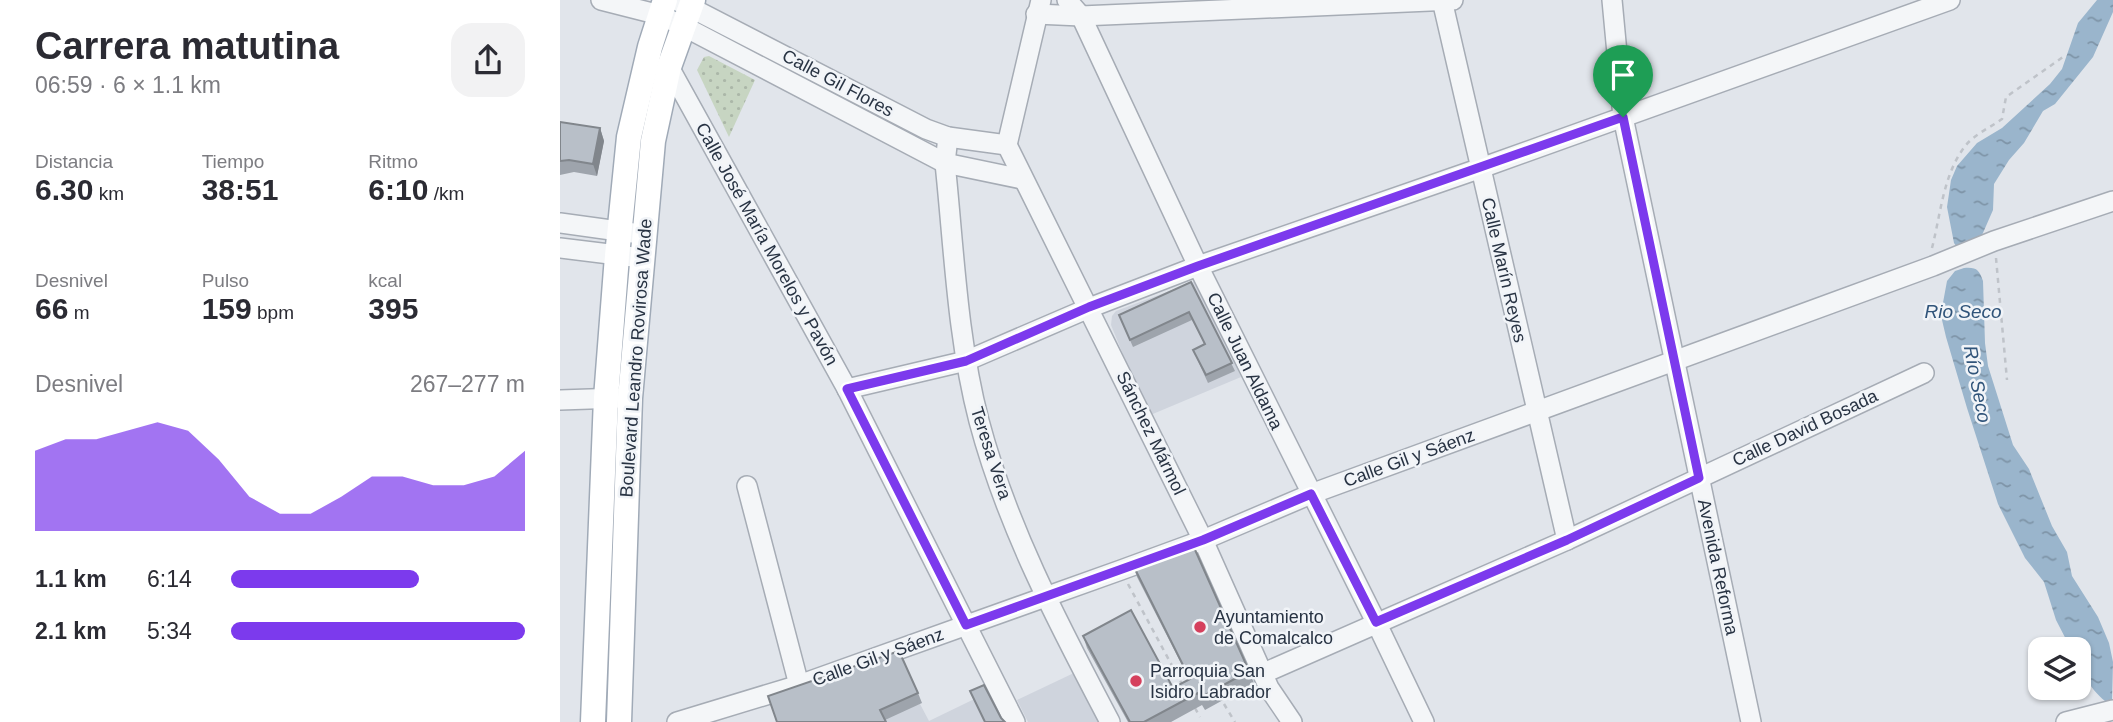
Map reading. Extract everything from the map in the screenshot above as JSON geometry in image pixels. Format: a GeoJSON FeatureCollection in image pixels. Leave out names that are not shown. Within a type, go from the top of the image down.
{"type":"FeatureCollection","features":[{"type":"Feature","properties":{"kind":"main road","name":"Boulevard Leandro Rovirosa Wade"},"geometry":{"type":"LineString","coordinates":[[631,245],[669,67],[678,8]]}},
{"type":"Feature","properties":{"kind":"main road","name":"Boulevard Leandro Rovirosa Wade"},"geometry":{"type":"LineString","coordinates":[[593,722],[631,245],[629,138],[643,76],[678,8]]}},
{"type":"Feature","properties":{"kind":"main road","name":"Boulevard Leandro Rovirosa Wade"},"geometry":{"type":"LineString","coordinates":[[618,398],[623,565],[619,722]]}},
{"type":"Feature","properties":{"kind":"street"},"geometry":{"type":"LineString","coordinates":[[601,0],[678,8],[945,163],[1022,179]]}},
{"type":"Feature","properties":{"kind":"street","name":"Calle Juan Aldama"},"geometry":{"type":"LineString","coordinates":[[1066,0],[1081,16],[1198,266],[1424,722]]}},
{"type":"Feature","properties":{"kind":"street","name":"Calle Marín Reyes"},"geometry":{"type":"LineString","coordinates":[[1442,0],[1567,540]]}},
{"type":"Feature","properties":{"kind":"street"},"geometry":{"type":"LineString","coordinates":[[1007,145],[1038,7],[1081,16],[1454,0]]}},
{"type":"Feature","properties":{"kind":"street","name":"Avenida Reforma"},"geometry":{"type":"LineString","coordinates":[[1612,0],[1623,117],[1751,722]]}},
{"type":"Feature","properties":{"kind":"street"},"geometry":{"type":"LineString","coordinates":[[847,389],[966,361],[1089,307],[1198,266],[1950,0]]}},
{"type":"Feature","properties":{"kind":"street","name":"Calle Gil Flores"},"geometry":{"type":"LineString","coordinates":[[678,8],[926,129],[948,137],[1007,145]]}},
{"type":"Feature","properties":{"kind":"street","name":"Calle José María Morelos y Pavón"},"geometry":{"type":"LineString","coordinates":[[669,67],[847,389],[1015,722]]}},
{"type":"Feature","properties":{"kind":"street","name":"Teresa Vera"},"geometry":{"type":"LineString","coordinates":[[948,137],[945,163],[966,361],[979,421],[998,479],[1044,596],[1110,722]]}},
{"type":"Feature","properties":{"kind":"street","name":"Sánchez Mármol"},"geometry":{"type":"LineString","coordinates":[[1007,145],[1203,540],[1269,688],[1292,722]]}},
{"type":"Feature","properties":{"kind":"street"},"geometry":{"type":"LineString","coordinates":[[1988,244],[2113,201]]}},
{"type":"Feature","properties":{"kind":"street"},"geometry":{"type":"LineString","coordinates":[[560,223],[631,245]]}},
{"type":"Feature","properties":{"kind":"street","name":"Calle Gil y Sáenz"},"geometry":{"type":"LineString","coordinates":[[677,722],[799,685],[1121,570],[1203,540],[1311,494],[1988,244]]}},
{"type":"Feature","properties":{"kind":"street"},"geometry":{"type":"LineString","coordinates":[[560,248],[631,245]]}},
{"type":"Feature","properties":{"kind":"street","name":"Calle David Bosada"},"geometry":{"type":"LineString","coordinates":[[1264,673],[1567,540],[1924,373]]}},
{"type":"Feature","properties":{"kind":"street"},"geometry":{"type":"LineString","coordinates":[[560,400],[618,398]]}},
{"type":"Feature","properties":{"kind":"street"},"geometry":{"type":"LineString","coordinates":[[747,486],[799,685]]}},
{"type":"Feature","properties":{"kind":"street"},"geometry":{"type":"LineString","coordinates":[[2069,721],[2113,710]]}},
{"type":"Feature","properties":{"kind":"path"},"geometry":{"type":"LineString","coordinates":[[1930,267],[1941,204],[1951,172],[1967,143],[2002,119],[2006,97],[2063,57]]}},
{"type":"Feature","properties":{"kind":"path"},"geometry":{"type":"LineString","coordinates":[[1988,244],[2007,380]]}},
{"type":"Feature","properties":{"kind":"path"},"geometry":{"type":"LineString","coordinates":[[1121,570],[1187,694]]}},
{"type":"Feature","properties":{"kind":"path"},"geometry":{"type":"LineString","coordinates":[[1224,704],[1235,722]]}},
{"type":"Feature","properties":{"kind":"path"},"geometry":{"type":"LineString","coordinates":[[1194,705],[1200,717]]}},
{"type":"Feature","properties":{"kind":"shaded area"},"geometry":{"type":"Polygon","coordinates":[[[1196,281],[1201,282],[1241,377],[1148,416],[1111,325],[1112,316],[1116,311],[1196,281]]]}},
{"type":"Feature","properties":{"kind":"shaded area"},"geometry":{"type":"Polygon","coordinates":[[[1076,672],[1101,722],[1028,722],[1017,700],[1076,672]]]}},
{"type":"Feature","properties":{"kind":"shaded area"},"geometry":{"type":"Polygon","coordinates":[[[995,689],[1011,722],[777,722],[920,704],[929,721],[995,689]]]}},
{"type":"Feature","properties":{"kind":"green space"},"geometry":{"type":"Polygon","coordinates":[[[709,56],[755,80],[729,137],[697,70],[704,57],[709,56]]]}},
{"type":"Feature","properties":{"kind":"water","name":"Rio Seco"},"geometry":{"type":"Polygon","coordinates":[[[2097,0],[2113,0],[2113,12],[2093,57],[2055,104],[2043,111],[1994,184],[1993,210],[1979,242],[1959,250],[1954,243],[1947,207],[1951,180],[1957,166],[1977,143],[2002,128],[2050,84],[2062,69],[2078,23],[2097,0]]]}},
{"type":"Feature","properties":{"kind":"water","name":"Rio Seco"},"geometry":{"type":"Polygon","coordinates":[[[1972,268],[1977,270],[1983,281],[1988,366],[2013,445],[2029,469],[2052,526],[2067,552],[2072,576],[2098,617],[2109,643],[2113,662],[2112,701],[2105,701],[2091,685],[2091,637],[2065,637],[2056,620],[2044,582],[2025,558],[1998,504],[1942,320],[1947,281],[1955,271],[1972,268]]]}},
{"type":"Feature","properties":{"kind":"building"},"geometry":{"type":"Polygon","coordinates":[[[560,122],[600,128],[593,164],[560,161],[560,122]]]}},
{"type":"Feature","properties":{"kind":"building"},"geometry":{"type":"Polygon","coordinates":[[[1191,282],[1232,363],[1206,375],[1193,350],[1205,344],[1189,312],[1130,340],[1119,315],[1191,282]]]}},
{"type":"Feature","properties":{"kind":"building"},"geometry":{"type":"Polygon","coordinates":[[[1192,543],[1249,671],[1200,698],[1198,693],[1144,722],[1130,722],[1083,636],[1131,610],[1173,688],[1190,679],[1133,565],[1192,543]]]}},
{"type":"Feature","properties":{"kind":"building"},"geometry":{"type":"Polygon","coordinates":[[[899,651],[918,693],[880,710],[886,722],[777,722],[768,696],[899,651]]]}},
{"type":"Feature","properties":{"kind":"building"},"geometry":{"type":"Polygon","coordinates":[[[984,685],[1005,722],[985,722],[970,691],[984,685]]]}},
{"type":"Feature","properties":{"kind":"place","name":"Ayuntamiento de Comalcalco"},"geometry":{"type":"Point","coordinates":[1200,627]}},
{"type":"Feature","properties":{"kind":"place","name":"Parroquia San Isidro Labrador"},"geometry":{"type":"Point","coordinates":[1136,681]}},
{"type":"Feature","properties":{"kind":"route"},"geometry":{"type":"LineString","coordinates":[[1623,117],[1699,478],[1567,540],[1376,622],[1311,494],[1203,540],[966,625],[847,389],[966,361],[1089,307],[1198,266],[1623,117]]}},
{"type":"Feature","properties":{"kind":"water label","name":"Río Seco"},"geometry":{"type":"Point","coordinates":[1978,384]}}]}
